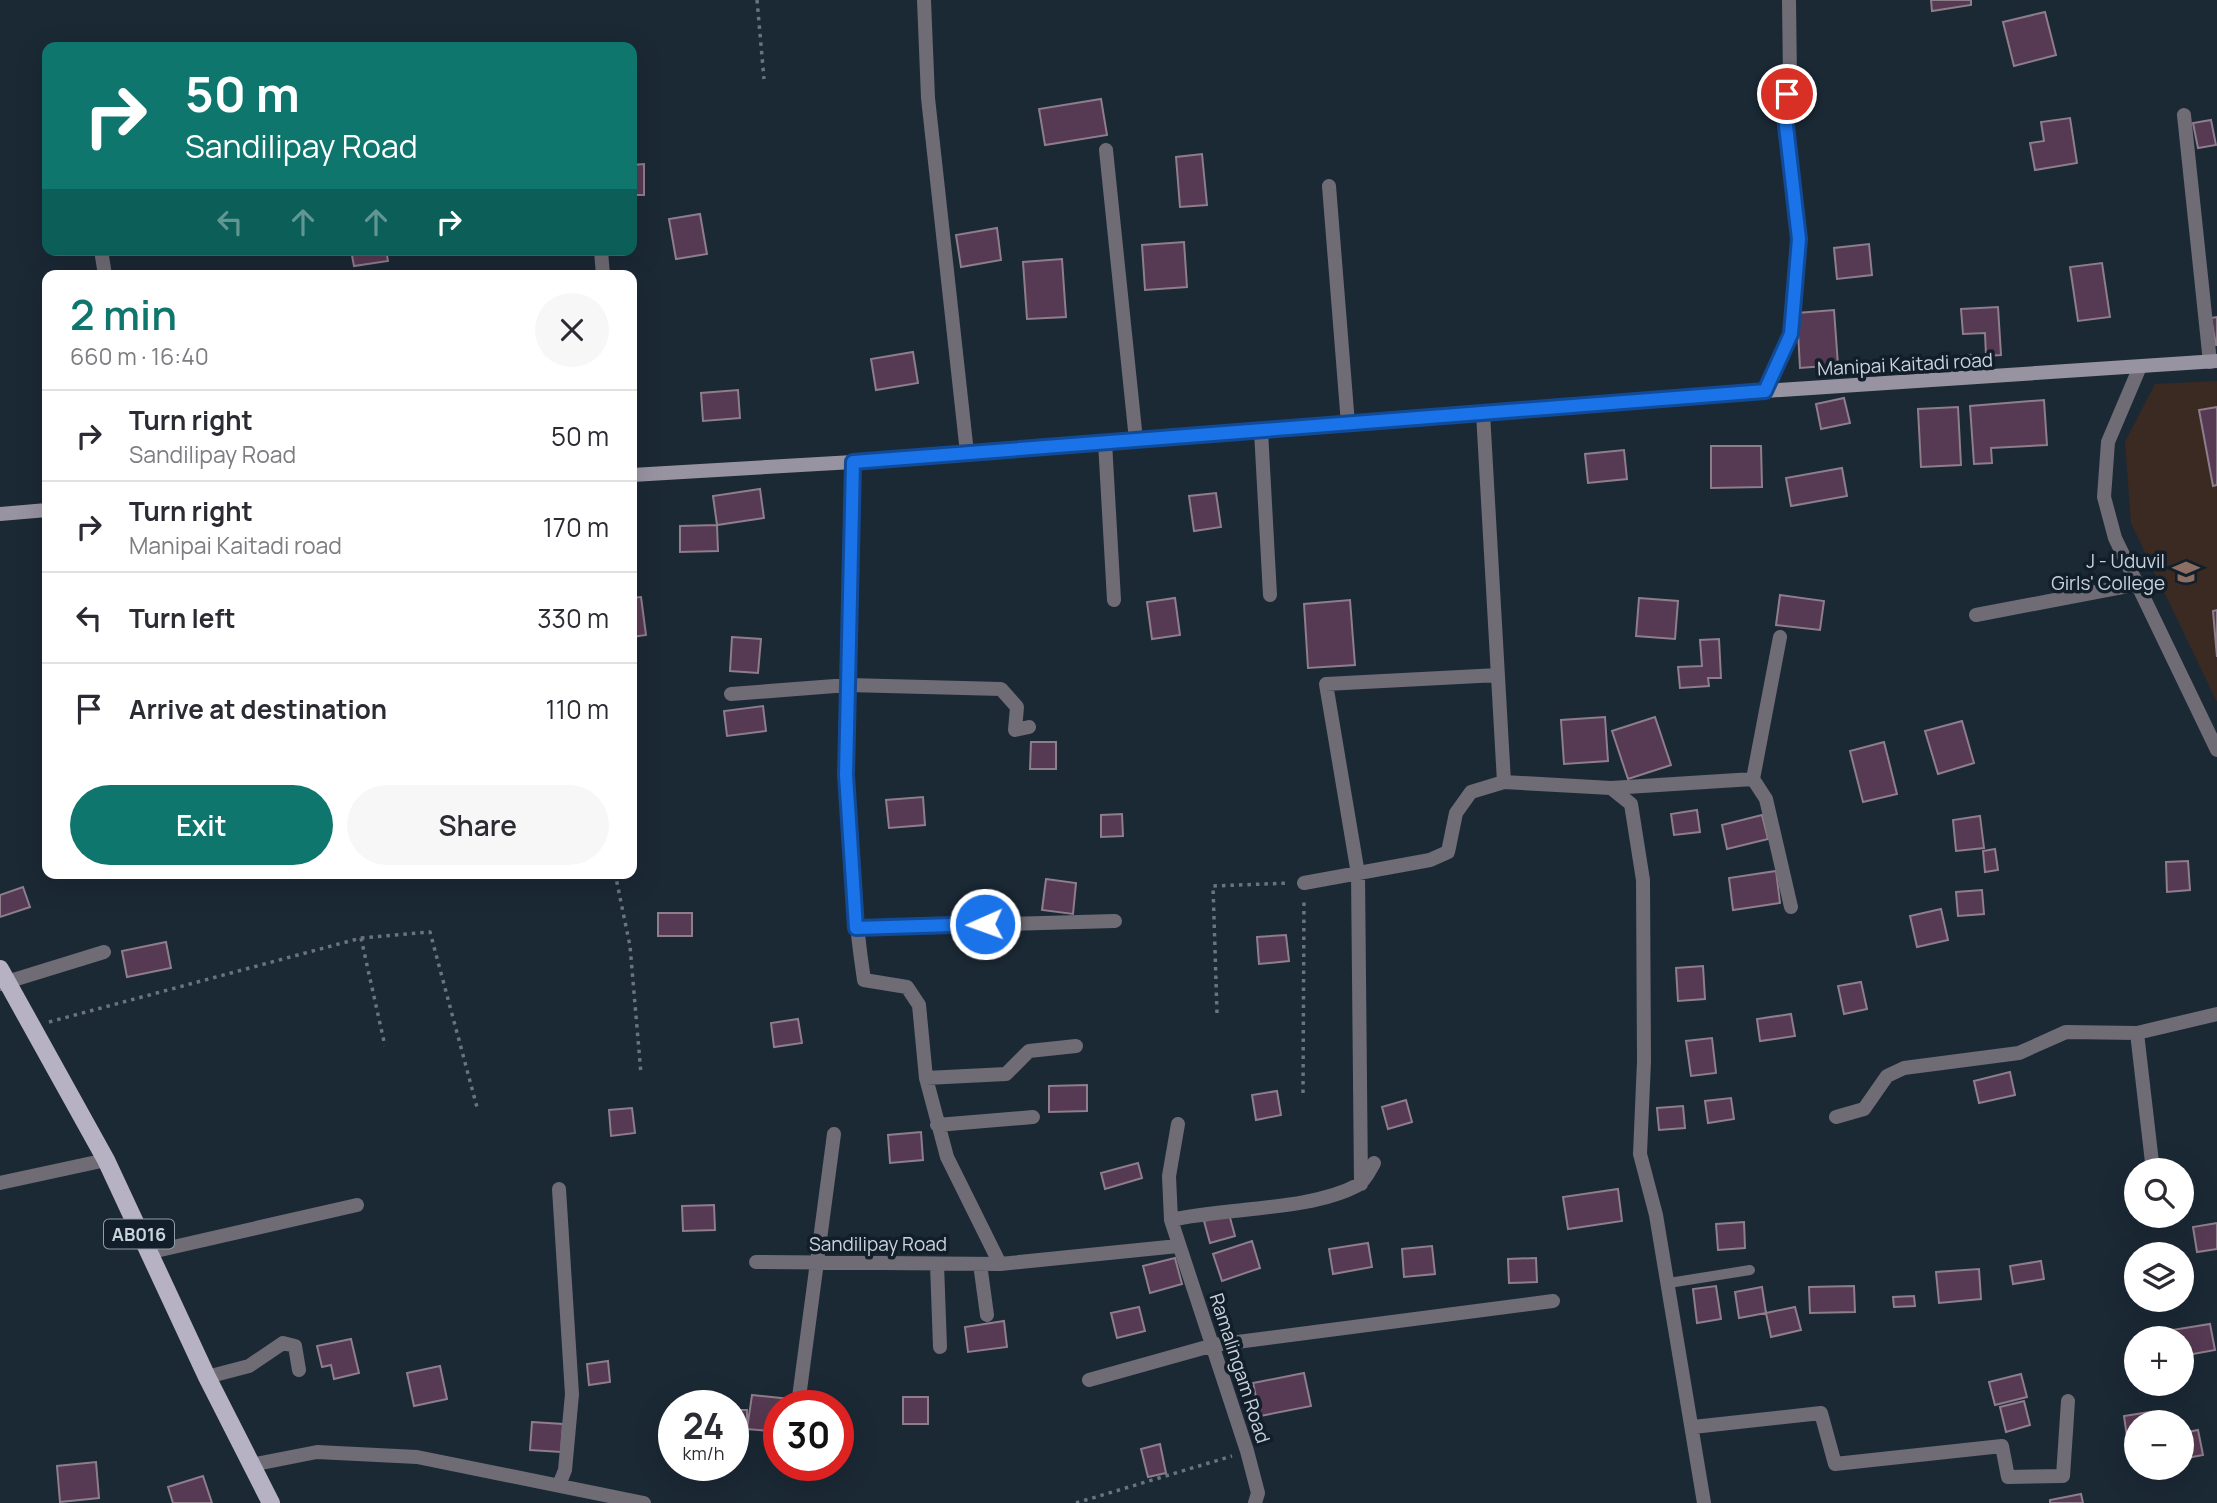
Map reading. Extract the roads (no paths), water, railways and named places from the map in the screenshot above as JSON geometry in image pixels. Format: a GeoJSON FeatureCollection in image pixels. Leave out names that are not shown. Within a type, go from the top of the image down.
{"type":"FeatureCollection","features":[{"type":"Feature","properties":{"kind":"main road","name":"Manipai Kaitadi road"},"geometry":{"type":"LineString","coordinates":[[637,475],[853,462],[1765,391],[2139,369],[2214,361]]}},
{"type":"Feature","properties":{"kind":"main road"},"geometry":{"type":"LineString","coordinates":[[0,514],[42,510]]}},
{"type":"Feature","properties":{"kind":"main road","name":"AB016"},"geometry":{"type":"LineString","coordinates":[[2,978],[34,1026],[106,1160],[147,1253],[271,1503]]}},
{"type":"Feature","properties":{"kind":"street"},"geometry":{"type":"LineString","coordinates":[[924,0],[928,98],[967,453]]}},
{"type":"Feature","properties":{"kind":"street"},"geometry":{"type":"LineString","coordinates":[[1765,391],[1791,334],[1799,239],[1784,108],[1790,79],[1789,0]]}},
{"type":"Feature","properties":{"kind":"street"},"geometry":{"type":"LineString","coordinates":[[2184,115],[2214,361]]}},
{"type":"Feature","properties":{"kind":"street"},"geometry":{"type":"LineString","coordinates":[[1106,150],[1136,440]]}},
{"type":"Feature","properties":{"kind":"street"},"geometry":{"type":"LineString","coordinates":[[1329,186],[1348,424]]}},
{"type":"Feature","properties":{"kind":"street"},"geometry":{"type":"LineString","coordinates":[[2139,369],[2108,442],[2104,497],[2115,538],[2217,750]]}},
{"type":"Feature","properties":{"kind":"street"},"geometry":{"type":"LineString","coordinates":[[1483,413],[1504,782]]}},
{"type":"Feature","properties":{"kind":"street"},"geometry":{"type":"LineString","coordinates":[[1261,430],[1270,594]]}},
{"type":"Feature","properties":{"kind":"street"},"geometry":{"type":"LineString","coordinates":[[1105,443],[1114,600]]}},
{"type":"Feature","properties":{"kind":"street"},"geometry":{"type":"LineString","coordinates":[[853,462],[846,775],[856,928],[864,980],[907,987],[919,1005],[926,1078],[947,1157],[1000,1264]]}},
{"type":"Feature","properties":{"kind":"street"},"geometry":{"type":"LineString","coordinates":[[1976,615],[2138,584]]}},
{"type":"Feature","properties":{"kind":"street"},"geometry":{"type":"LineString","coordinates":[[1780,637],[1753,779],[1766,799],[1791,907]]}},
{"type":"Feature","properties":{"kind":"street"},"geometry":{"type":"LineString","coordinates":[[1361,1184],[1358,874],[1326,684],[1498,675]]}},
{"type":"Feature","properties":{"kind":"street"},"geometry":{"type":"LineString","coordinates":[[731,694],[848,685],[1001,689],[1017,707],[1015,730],[1029,727]]}},
{"type":"Feature","properties":{"kind":"street"},"geometry":{"type":"LineString","coordinates":[[1304,883],[1430,860],[1448,852],[1456,813],[1471,792],[1504,782],[1611,788],[1753,779]]}},
{"type":"Feature","properties":{"kind":"street"},"geometry":{"type":"LineString","coordinates":[[1611,788],[1631,804],[1643,880],[1644,1060],[1640,1154],[1656,1215],[1669,1283],[1704,1503]]}},
{"type":"Feature","properties":{"kind":"street"},"geometry":{"type":"LineString","coordinates":[[856,928],[1115,921]]}},
{"type":"Feature","properties":{"kind":"street"},"geometry":{"type":"LineString","coordinates":[[2,978],[104,952]]}},
{"type":"Feature","properties":{"kind":"street"},"geometry":{"type":"LineString","coordinates":[[1836,1117],[1864,1109],[1887,1076],[1904,1068],[2018,1053],[2066,1032],[2137,1033],[2217,1014]]}},
{"type":"Feature","properties":{"kind":"street"},"geometry":{"type":"LineString","coordinates":[[2137,1033],[2151,1158]]}},
{"type":"Feature","properties":{"kind":"street"},"geometry":{"type":"LineString","coordinates":[[926,1078],[1006,1074],[1029,1051],[1076,1046]]}},
{"type":"Feature","properties":{"kind":"street"},"geometry":{"type":"LineString","coordinates":[[937,1125],[1033,1117]]}},
{"type":"Feature","properties":{"kind":"street","name":"Ramalingam Road"},"geometry":{"type":"LineString","coordinates":[[1178,1124],[1170,1177],[1171,1220],[1247,1451],[1258,1493],[1255,1503]]}},
{"type":"Feature","properties":{"kind":"street"},"geometry":{"type":"LineString","coordinates":[[800,1390],[834,1134]]}},
{"type":"Feature","properties":{"kind":"street"},"geometry":{"type":"LineString","coordinates":[[0,1184],[106,1160]]}},
{"type":"Feature","properties":{"kind":"street"},"geometry":{"type":"LineString","coordinates":[[1171,1220],[1210,1211],[1307,1202],[1361,1184],[1374,1163]]}},
{"type":"Feature","properties":{"kind":"street"},"geometry":{"type":"LineString","coordinates":[[559,1189],[572,1394],[565,1469],[559,1485]]}},
{"type":"Feature","properties":{"kind":"street"},"geometry":{"type":"LineString","coordinates":[[147,1253],[357,1205]]}},
{"type":"Feature","properties":{"kind":"street","name":"Sandilipay Road"},"geometry":{"type":"LineString","coordinates":[[756,1262],[1000,1264],[1178,1246]]}},
{"type":"Feature","properties":{"kind":"street"},"geometry":{"type":"LineString","coordinates":[[937,1264],[940,1347]]}},
{"type":"Feature","properties":{"kind":"street"},"geometry":{"type":"LineString","coordinates":[[980,1264],[986,1315]]}},
{"type":"Feature","properties":{"kind":"street"},"geometry":{"type":"LineString","coordinates":[[1089,1380],[1214,1345],[1553,1301]]}},
{"type":"Feature","properties":{"kind":"street"},"geometry":{"type":"LineString","coordinates":[[207,1377],[249,1366],[283,1343],[295,1346],[299,1370]]}},
{"type":"Feature","properties":{"kind":"street"},"geometry":{"type":"LineString","coordinates":[[1693,1427],[1821,1413],[1835,1464],[2002,1446],[2008,1477],[2063,1476],[2067,1401]]}},
{"type":"Feature","properties":{"kind":"street"},"geometry":{"type":"LineString","coordinates":[[251,1465],[317,1452],[417,1457],[644,1503]]}},
{"type":"Feature","properties":{"kind":"lane"},"geometry":{"type":"LineString","coordinates":[[1669,1283],[1750,1270]]}},
{"type":"Feature","properties":{"kind":"place","name":"J - Uduvil Girls' College"},"geometry":{"type":"Point","coordinates":[2186,572]}}]}
